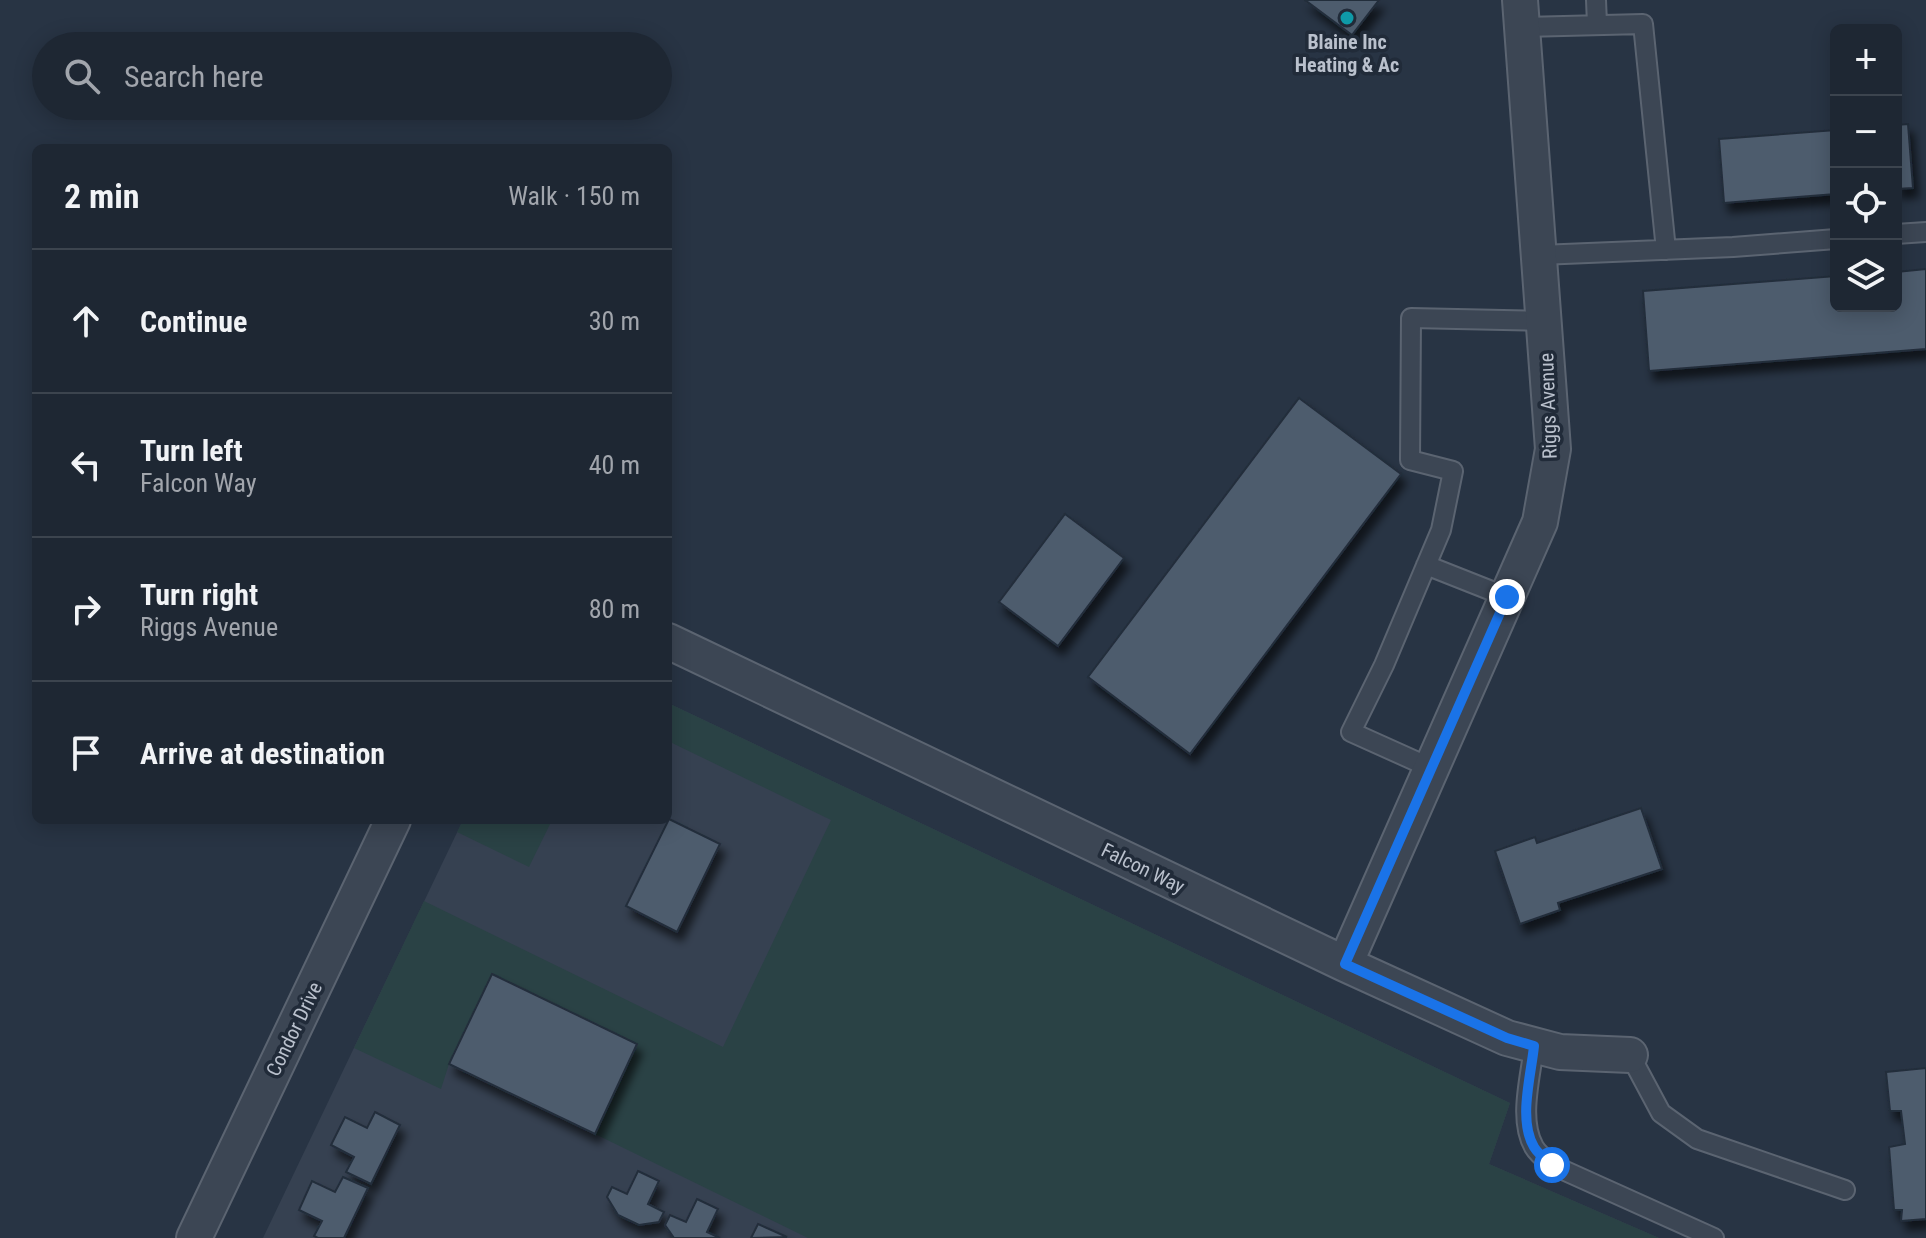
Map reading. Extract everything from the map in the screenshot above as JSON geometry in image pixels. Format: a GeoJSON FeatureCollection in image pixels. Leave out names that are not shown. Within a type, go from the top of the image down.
{"type":"FeatureCollection","features":[{"type":"Feature","properties":{"kind":"street","name":"Riggs Avenue"},"geometry":{"type":"LineString","coordinates":[[1345,964],[1540,522],[1553,449],[1522,13]]}},
{"type":"Feature","properties":{"kind":"street","name":"Falcon Way"},"geometry":{"type":"LineString","coordinates":[[672,643],[1507,1038],[1560,1052],[1630,1055]]}},
{"type":"Feature","properties":{"kind":"street","name":"Condor Drive"},"geometry":{"type":"LineString","coordinates":[[194,1238],[391,824]]}},
{"type":"Feature","properties":{"kind":"lane"},"geometry":{"type":"LineString","coordinates":[[1596,0],[1597,24]]}},
{"type":"Feature","properties":{"kind":"lane"},"geometry":{"type":"LineString","coordinates":[[1522,13],[1597,24],[1643,24],[1666,250]]}},
{"type":"Feature","properties":{"kind":"lane"},"geometry":{"type":"LineString","coordinates":[[1902,234],[1926,232]]}},
{"type":"Feature","properties":{"kind":"lane"},"geometry":{"type":"LineString","coordinates":[[1540,255],[1830,239]]}},
{"type":"Feature","properties":{"kind":"lane"},"geometry":{"type":"LineString","coordinates":[[1431,768],[1351,732],[1384,665],[1441,530],[1453,471],[1410,460],[1411,318],[1545,321]]}},
{"type":"Feature","properties":{"kind":"lane"},"geometry":{"type":"LineString","coordinates":[[1426,565],[1507,597]]}},
{"type":"Feature","properties":{"kind":"lane"},"geometry":{"type":"LineString","coordinates":[[1534,1046],[1527,1110],[1528,1133],[1535,1150],[1552,1165],[1714,1238]]}},
{"type":"Feature","properties":{"kind":"lane"},"geometry":{"type":"LineString","coordinates":[[1630,1055],[1661,1113],[1697,1139],[1845,1190]]}},
{"type":"Feature","properties":{"kind":"shaded area"},"geometry":{"type":"Polygon","coordinates":[[[672,705],[1510,1103],[1489,1164],[1659,1238],[263,1238],[461,824],[672,824],[672,705]]]}},
{"type":"Feature","properties":{"kind":"green space"},"geometry":{"type":"Polygon","coordinates":[[[672,705],[1510,1103],[1489,1164],[1659,1238],[808,1238],[595,1134],[637,1044],[493,975],[449,1064],[441,1089],[354,1048],[424,901],[723,1047],[831,820],[672,743],[672,705]]]}},
{"type":"Feature","properties":{"kind":"green space"},"geometry":{"type":"Polygon","coordinates":[[[461,824],[550,824],[529,867],[457,832],[461,824]]]}},
{"type":"Feature","properties":{"kind":"building","name":"Blaine Inc Heating & Ac"},"geometry":{"type":"Polygon","coordinates":[[[1305,0],[1379,0],[1352,35],[1305,0]]]}},
{"type":"Feature","properties":{"kind":"building"},"geometry":{"type":"Polygon","coordinates":[[[1902,124],[1908,124],[1913,188],[1902,189],[1902,124]]]}},
{"type":"Feature","properties":{"kind":"building"},"geometry":{"type":"Polygon","coordinates":[[[1830,130],[1830,194],[1724,203],[1719,139],[1830,130]]]}},
{"type":"Feature","properties":{"kind":"building"},"geometry":{"type":"Polygon","coordinates":[[[1926,269],[1926,349],[1649,371],[1643,291],[1830,276],[1830,312],[1902,312],[1902,271],[1926,269]]]}},
{"type":"Feature","properties":{"kind":"building"},"geometry":{"type":"Polygon","coordinates":[[[1299,398],[1401,474],[1190,754],[1088,677],[1299,398]]]}},
{"type":"Feature","properties":{"kind":"building"},"geometry":{"type":"Polygon","coordinates":[[[1065,514],[1124,558],[1058,646],[999,602],[1065,514]]]}},
{"type":"Feature","properties":{"kind":"building"},"geometry":{"type":"Polygon","coordinates":[[[1641,808],[1662,869],[1558,903],[1560,910],[1520,924],[1495,851],[1535,837],[1537,843],[1641,808]]]}},
{"type":"Feature","properties":{"kind":"building"},"geometry":{"type":"Polygon","coordinates":[[[672,820],[720,844],[677,932],[626,906],[667,824],[672,824],[672,820]]]}},
{"type":"Feature","properties":{"kind":"building"},"geometry":{"type":"Polygon","coordinates":[[[492,974],[637,1044],[595,1134],[449,1064],[492,974]]]}},
{"type":"Feature","properties":{"kind":"building"},"geometry":{"type":"Polygon","coordinates":[[[1926,1068],[1926,1219],[1901,1221],[1902,1210],[1894,1210],[1889,1147],[1905,1144],[1901,1111],[1890,1111],[1886,1072],[1926,1068]]]}},
{"type":"Feature","properties":{"kind":"building"},"geometry":{"type":"Polygon","coordinates":[[[375,1112],[400,1125],[371,1184],[346,1172],[354,1157],[331,1145],[345,1117],[367,1128],[375,1112]]]}},
{"type":"Feature","properties":{"kind":"building"},"geometry":{"type":"Polygon","coordinates":[[[638,1171],[659,1181],[648,1204],[664,1212],[659,1222],[639,1225],[618,1215],[607,1197],[612,1187],[627,1194],[638,1171]]]}},
{"type":"Feature","properties":{"kind":"building"},"geometry":{"type":"Polygon","coordinates":[[[343,1177],[368,1188],[344,1238],[318,1238],[314,1236],[322,1221],[299,1210],[312,1181],[335,1192],[343,1177]]]}},
{"type":"Feature","properties":{"kind":"building"},"geometry":{"type":"Polygon","coordinates":[[[697,1199],[718,1209],[707,1232],[720,1238],[674,1238],[665,1225],[670,1215],[686,1222],[697,1199]]]}},
{"type":"Feature","properties":{"kind":"building"},"geometry":{"type":"Polygon","coordinates":[[[758,1224],[787,1237],[751,1238],[758,1224]]]}},
{"type":"Feature","properties":{"kind":"place","name":"Blaine Inc Heating & Ac"},"geometry":{"type":"Point","coordinates":[1347,18]}},
{"type":"Feature","properties":{"kind":"route"},"geometry":{"type":"LineString","coordinates":[[1507,597],[1345,964],[1507,1038],[1534,1046],[1527,1110],[1528,1133],[1535,1150],[1552,1165]]}}]}
